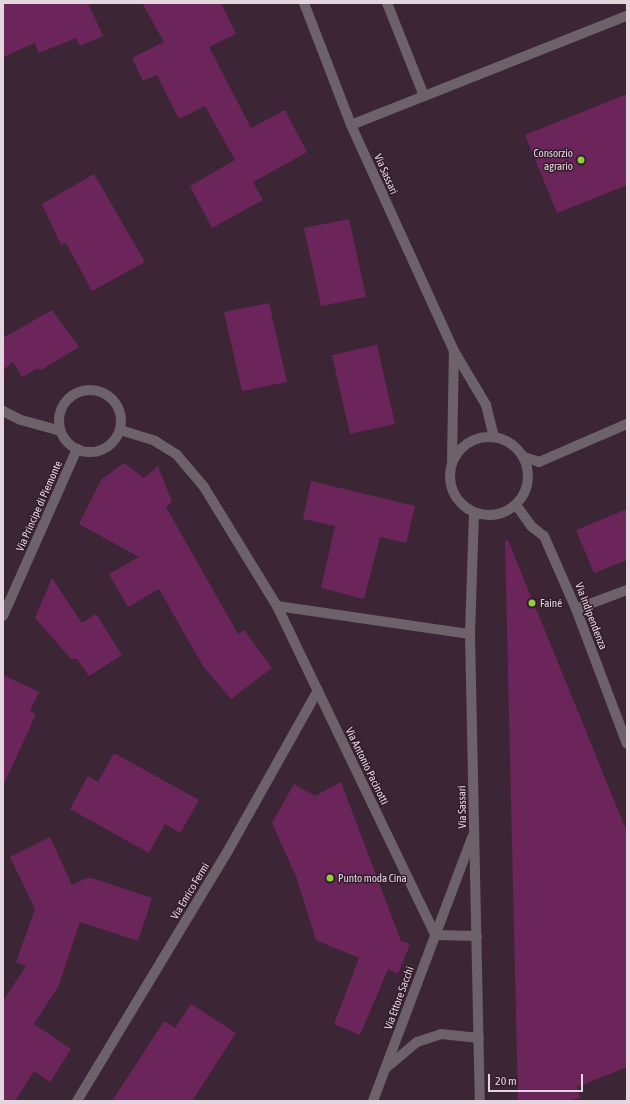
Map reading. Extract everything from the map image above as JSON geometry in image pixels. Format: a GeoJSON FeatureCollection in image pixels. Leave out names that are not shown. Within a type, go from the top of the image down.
{"type":"FeatureCollection","features":[{"type":"Feature","properties":{"kind":"street","name":"Via Sassari"},"geometry":{"type":"LineString","coordinates":[[304,3],[351,125],[454,351],[486,405],[494,437]]}},
{"type":"Feature","properties":{"kind":"street"},"geometry":{"type":"LineString","coordinates":[[387,3],[424,96]]}},
{"type":"Feature","properties":{"kind":"street"},"geometry":{"type":"LineString","coordinates":[[351,125],[627,16]]}},
{"type":"Feature","properties":{"kind":"street","name":"Via Sassari"},"geometry":{"type":"LineString","coordinates":[[454,351],[452,463],[449,474],[451,487],[456,497],[464,507],[474,513],[470,634],[480,1101]]}},
{"type":"Feature","properties":{"kind":"street"},"geometry":{"type":"LineString","coordinates":[[84,390],[94,390],[105,393],[113,400],[119,409],[121,419],[120,430],[115,440],[98,451],[88,452],[77,449],[64,439],[59,421],[60,411],[66,401],[74,394],[84,390]]}},
{"type":"Feature","properties":{"kind":"street"},"geometry":{"type":"LineString","coordinates":[[3,411],[21,420],[61,432]]}},
{"type":"Feature","properties":{"kind":"street"},"geometry":{"type":"LineString","coordinates":[[524,457],[539,462],[627,424]]}},
{"type":"Feature","properties":{"kind":"street","name":"Via Antonio Pacinotti"},"geometry":{"type":"LineString","coordinates":[[120,430],[155,442],[177,455],[204,487],[277,606],[435,935]]}},
{"type":"Feature","properties":{"kind":"street"},"geometry":{"type":"LineString","coordinates":[[452,463],[459,451],[468,443],[480,438],[494,437],[506,441],[516,447],[524,457],[528,470],[528,483],[524,495],[516,505],[505,513],[495,516],[474,513]]}},
{"type":"Feature","properties":{"kind":"street","name":"Via Principe di Piemonte"},"geometry":{"type":"LineString","coordinates":[[3,616],[77,449]]}},
{"type":"Feature","properties":{"kind":"street","name":"Via Indipendenza"},"geometry":{"type":"LineString","coordinates":[[516,505],[531,526],[544,536],[576,609],[624,730],[627,744]]}},
{"type":"Feature","properties":{"kind":"street"},"geometry":{"type":"LineString","coordinates":[[576,609],[627,590]]}},
{"type":"Feature","properties":{"kind":"street"},"geometry":{"type":"LineString","coordinates":[[277,606],[470,634]]}},
{"type":"Feature","properties":{"kind":"street","name":"Via Enrico Fermi"},"geometry":{"type":"LineString","coordinates":[[77,1101],[225,856],[318,690]]}},
{"type":"Feature","properties":{"kind":"street","name":"Via Ettore Sacchi"},"geometry":{"type":"LineString","coordinates":[[373,1101],[474,830]]}},
{"type":"Feature","properties":{"kind":"street"},"geometry":{"type":"LineString","coordinates":[[435,935],[477,936]]}},
{"type":"Feature","properties":{"kind":"street","name":"Via Ettore Sacchi"},"geometry":{"type":"LineString","coordinates":[[385,1070],[417,1042],[441,1034],[479,1038]]}},
{"type":"Feature","properties":{"kind":"building"},"geometry":{"type":"Polygon","coordinates":[[[3,3],[88,3],[103,36],[80,46],[76,38],[39,53],[35,43],[3,57],[3,3]]]}},
{"type":"Feature","properties":{"kind":"building"},"geometry":{"type":"Polygon","coordinates":[[[142,3],[221,3],[236,34],[209,47],[251,128],[285,110],[307,152],[253,182],[263,200],[212,228],[190,186],[235,160],[205,106],[179,119],[157,75],[143,81],[132,58],[164,42],[142,3]]]}},
{"type":"Feature","properties":{"kind":"building","name":"Consorzio agrario"},"geometry":{"type":"Polygon","coordinates":[[[627,94],[627,185],[557,213],[525,135],[627,94]]]}},
{"type":"Feature","properties":{"kind":"building"},"geometry":{"type":"Polygon","coordinates":[[[94,174],[145,262],[92,291],[66,243],[61,245],[42,204],[94,174]]]}},
{"type":"Feature","properties":{"kind":"building"},"geometry":{"type":"Polygon","coordinates":[[[349,219],[366,297],[321,306],[304,228],[349,219]]]}},
{"type":"Feature","properties":{"kind":"building"},"geometry":{"type":"Polygon","coordinates":[[[269,303],[287,382],[242,391],[224,312],[269,303]]]}},
{"type":"Feature","properties":{"kind":"building"},"geometry":{"type":"Polygon","coordinates":[[[52,310],[79,347],[41,370],[38,368],[22,377],[13,362],[3,370],[3,338],[52,310]]]}},
{"type":"Feature","properties":{"kind":"building"},"geometry":{"type":"Polygon","coordinates":[[[377,345],[395,424],[350,434],[332,355],[377,345]]]}},
{"type":"Feature","properties":{"kind":"building"},"geometry":{"type":"Polygon","coordinates":[[[124,463],[144,478],[158,466],[172,502],[166,507],[238,634],[244,630],[272,668],[231,699],[203,666],[159,589],[128,607],[109,574],[139,557],[79,524],[101,480],[124,463]]]}},
{"type":"Feature","properties":{"kind":"building"},"geometry":{"type":"Polygon","coordinates":[[[311,481],[415,506],[406,543],[380,537],[364,599],[321,588],[335,526],[303,519],[311,481]]]}},
{"type":"Feature","properties":{"kind":"building"},"geometry":{"type":"Polygon","coordinates":[[[627,509],[627,560],[594,573],[576,530],[627,509]]]}},
{"type":"Feature","properties":{"kind":"building"},"geometry":{"type":"Polygon","coordinates":[[[508,540],[627,832],[627,1067],[577,1087],[580,1098],[566,1101],[518,1101],[505,541],[508,540]]]}},
{"type":"Feature","properties":{"kind":"building"},"geometry":{"type":"Polygon","coordinates":[[[52,578],[82,623],[96,614],[122,655],[89,676],[77,659],[71,659],[35,618],[52,578]]]}},
{"type":"Feature","properties":{"kind":"building"},"geometry":{"type":"Polygon","coordinates":[[[3,675],[39,692],[30,711],[36,714],[3,786],[3,675]]]}},
{"type":"Feature","properties":{"kind":"building"},"geometry":{"type":"Polygon","coordinates":[[[114,753],[199,800],[180,833],[165,824],[149,853],[70,809],[88,776],[98,782],[114,753]]]}},
{"type":"Feature","properties":{"kind":"building","name":"Punto moda Cina"},"geometry":{"type":"Polygon","coordinates":[[[341,782],[401,941],[410,944],[398,974],[388,969],[360,1035],[334,1024],[359,958],[316,940],[297,879],[272,823],[294,784],[315,796],[341,782]]]}},
{"type":"Feature","properties":{"kind":"building"},"geometry":{"type":"Polygon","coordinates":[[[50,837],[72,885],[87,878],[92,878],[152,898],[138,941],[80,922],[58,987],[34,1024],[71,1049],[50,1082],[34,1071],[15,1101],[3,1101],[3,1001],[26,966],[16,962],[35,909],[10,857],[50,837]]]}},
{"type":"Feature","properties":{"kind":"building"},"geometry":{"type":"Polygon","coordinates":[[[191,1004],[236,1033],[192,1101],[112,1101],[164,1021],[175,1028],[191,1004]]]}},
{"type":"Feature","properties":{"kind":"place","name":"Consorzio agrario"},"geometry":{"type":"Point","coordinates":[581,160]}},
{"type":"Feature","properties":{"kind":"place","name":"Fainé"},"geometry":{"type":"Point","coordinates":[532,603]}},
{"type":"Feature","properties":{"kind":"place","name":"Punto moda Cina"},"geometry":{"type":"Point","coordinates":[330,878]}}]}
